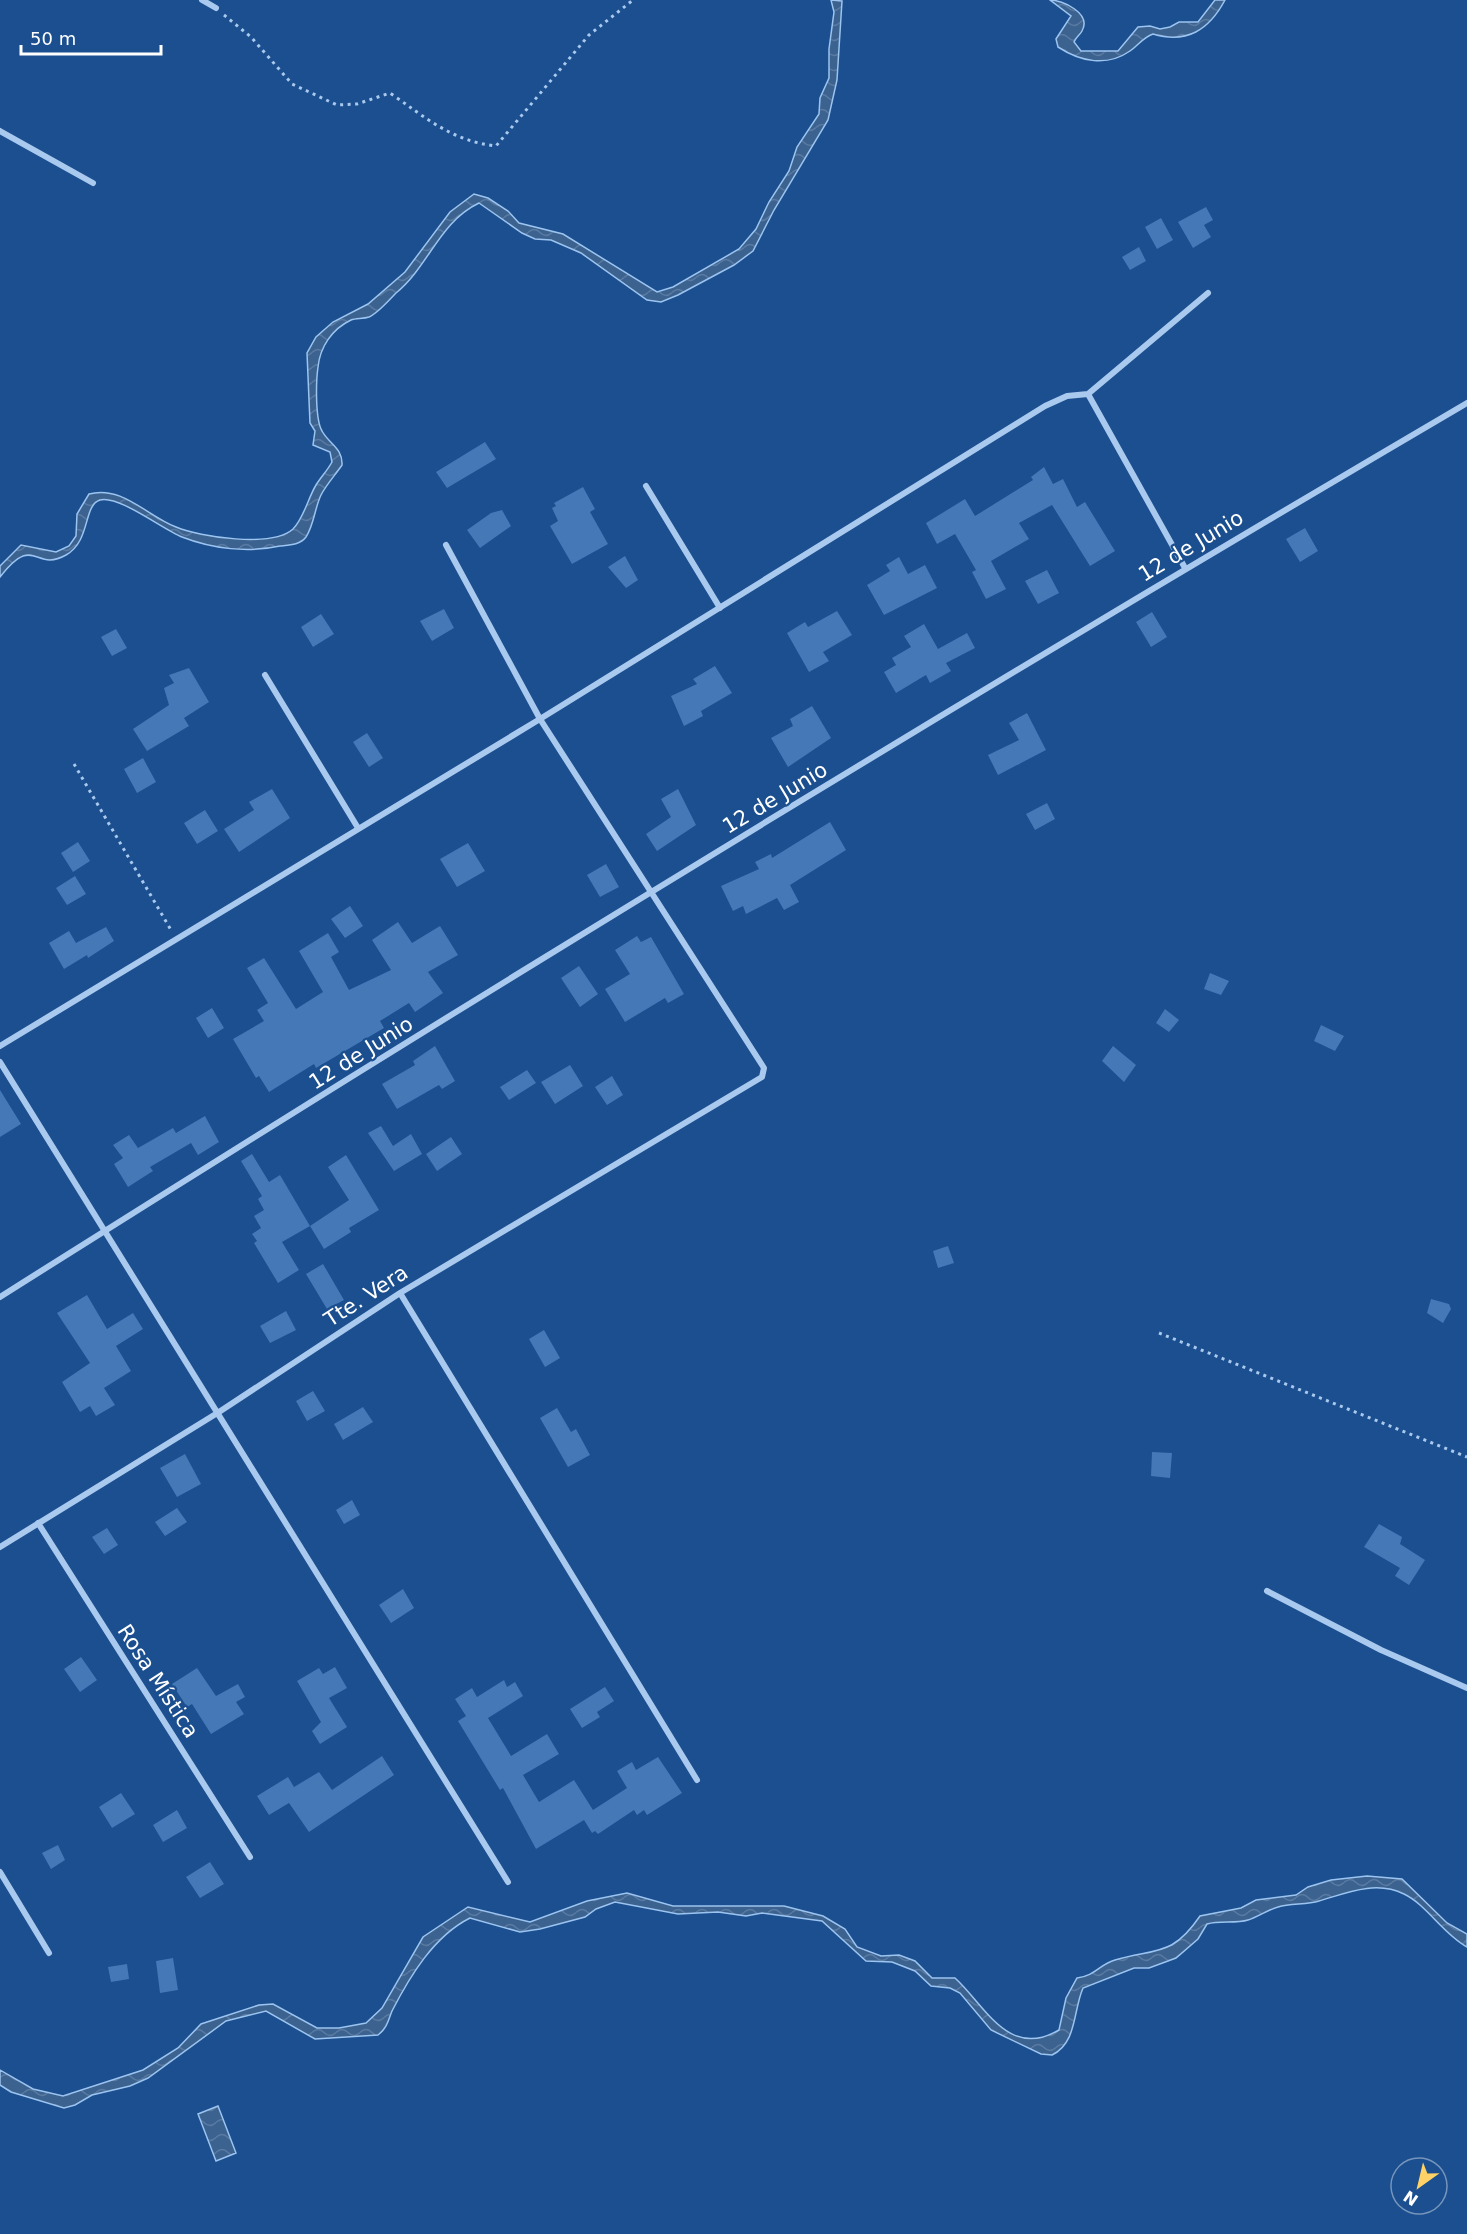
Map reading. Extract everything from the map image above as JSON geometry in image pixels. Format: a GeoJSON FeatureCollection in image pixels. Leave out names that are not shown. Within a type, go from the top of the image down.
{"type":"FeatureCollection","features":[{"type":"Feature","properties":{"kind":"street"},"geometry":{"type":"LineString","coordinates":[[202,0],[216,8]]}},
{"type":"Feature","properties":{"kind":"street"},"geometry":{"type":"LineString","coordinates":[[0,131],[93,183]]}},
{"type":"Feature","properties":{"kind":"street"},"geometry":{"type":"LineString","coordinates":[[0,1046],[540,719],[1045,406],[1067,396],[1088,394],[1208,293]]}},
{"type":"Feature","properties":{"kind":"street"},"geometry":{"type":"LineString","coordinates":[[1088,394],[1185,568]]}},
{"type":"Feature","properties":{"kind":"street","name":"12 de Junio"},"geometry":{"type":"LineString","coordinates":[[0,1297],[651,893],[1185,568],[1467,403]]}},
{"type":"Feature","properties":{"kind":"street"},"geometry":{"type":"LineString","coordinates":[[646,486],[720,608]]}},
{"type":"Feature","properties":{"kind":"street"},"geometry":{"type":"LineString","coordinates":[[446,545],[540,719],[651,893]]}},
{"type":"Feature","properties":{"kind":"street"},"geometry":{"type":"LineString","coordinates":[[265,675],[358,828]]}},
{"type":"Feature","properties":{"kind":"street","name":"Tte. Vera"},"geometry":{"type":"LineString","coordinates":[[0,1547],[219,1412],[400,1293],[756,1083],[762,1077],[764,1068],[651,893]]}},
{"type":"Feature","properties":{"kind":"street"},"geometry":{"type":"LineString","coordinates":[[0,1062],[219,1412],[508,1882]]}},
{"type":"Feature","properties":{"kind":"street"},"geometry":{"type":"LineString","coordinates":[[400,1293],[696,1780]]}},
{"type":"Feature","properties":{"kind":"street","name":"Rosa Mística"},"geometry":{"type":"LineString","coordinates":[[38,1523],[250,1857]]}},
{"type":"Feature","properties":{"kind":"street"},"geometry":{"type":"LineString","coordinates":[[1267,1591],[1382,1650],[1467,1688]]}},
{"type":"Feature","properties":{"kind":"street"},"geometry":{"type":"LineString","coordinates":[[0,1872],[50,1953]]}},
{"type":"Feature","properties":{"kind":"path"},"geometry":{"type":"LineString","coordinates":[[216,8],[251,37],[292,84],[338,105],[357,104],[390,93],[442,129],[472,143],[496,146],[589,35],[633,0]]}},
{"type":"Feature","properties":{"kind":"path"},"geometry":{"type":"LineString","coordinates":[[74,764],[176,939]]}},
{"type":"Feature","properties":{"kind":"path"},"geometry":{"type":"LineString","coordinates":[[1159,1333],[1467,1457]]}},
{"type":"Feature","properties":{"kind":"water"},"geometry":{"type":"Polygon","coordinates":[[[831,0],[842,1],[837,80],[828,120],[774,210],[753,251],[734,265],[661,302],[647,300],[581,253],[551,240],[535,239],[522,233],[479,203],[454,221],[407,282],[380,309],[369,317],[353,319],[344,324],[324,346],[317,373],[318,418],[322,431],[338,450],[342,465],[321,495],[311,527],[304,540],[294,544],[256,549],[218,547],[182,537],[129,507],[108,500],[100,500],[91,509],[83,533],[74,549],[55,559],[47,560],[28,555],[21,557],[0,577],[0,566],[21,545],[56,552],[69,546],[76,536],[77,514],[89,494],[101,492],[134,503],[176,527],[201,534],[253,539],[283,535],[293,529],[316,485],[332,462],[330,452],[313,445],[315,431],[310,423],[307,353],[316,337],[333,322],[368,304],[405,272],[450,212],[474,194],[488,198],[508,211],[519,223],[563,234],[657,292],[673,287],[739,249],[756,229],[769,202],[789,171],[797,147],[819,114],[820,98],[829,78],[829,49],[834,12],[831,0]]]}},
{"type":"Feature","properties":{"kind":"water"},"geometry":{"type":"Polygon","coordinates":[[[1050,0],[1068,5],[1083,19],[1082,31],[1074,42],[1081,51],[1118,51],[1138,27],[1150,26],[1160,29],[1179,22],[1198,22],[1215,0],[1225,0],[1212,19],[1196,32],[1176,37],[1153,34],[1121,56],[1094,61],[1076,56],[1058,47],[1056,39],[1071,16],[1050,0]]]}},
{"type":"Feature","properties":{"kind":"water"},"geometry":{"type":"Polygon","coordinates":[[[1367,1876],[1402,1879],[1447,1923],[1467,1934],[1467,1947],[1412,1899],[1404,1894],[1383,1888],[1361,1889],[1314,1902],[1274,1908],[1243,1921],[1207,1924],[1198,1939],[1176,1958],[1149,1968],[1134,1968],[1083,1988],[1070,2035],[1060,2050],[1052,2055],[1041,2054],[991,2030],[960,1993],[950,1988],[931,1986],[915,1971],[892,1962],[866,1961],[822,1921],[762,1913],[746,1916],[718,1912],[678,1914],[615,1902],[596,1909],[585,1917],[520,1932],[470,1918],[445,1935],[424,1958],[399,1998],[385,2027],[378,2035],[315,2039],[266,2011],[226,2021],[148,2078],[130,2086],[92,2095],[75,2105],[64,2108],[11,2092],[0,2085],[0,2070],[33,2089],[63,2096],[143,2070],[178,2048],[201,2024],[259,2005],[273,2004],[317,2028],[339,2028],[366,2023],[382,2008],[423,1937],[468,1907],[530,1922],[587,1901],[627,1893],[673,1906],[784,1906],[823,1916],[845,1929],[857,1947],[881,1956],[899,1955],[915,1961],[932,1978],[955,1978],[999,2025],[1012,2034],[1025,2038],[1041,2037],[1059,2030],[1066,1998],[1077,1978],[1088,1975],[1115,1960],[1153,1952],[1172,1945],[1190,1929],[1200,1916],[1241,1908],[1256,1900],[1296,1895],[1308,1887],[1331,1880],[1367,1876]]]}},
{"type":"Feature","properties":{"kind":"water"},"geometry":{"type":"Polygon","coordinates":[[[218,2106],[236,2153],[216,2161],[198,2114],[218,2106]]]}},
{"type":"Feature","properties":{"kind":"building"},"geometry":{"type":"Polygon","coordinates":[[[1206,207],[1213,220],[1204,225],[1211,237],[1193,248],[1178,222],[1206,207]]]}},
{"type":"Feature","properties":{"kind":"building"},"geometry":{"type":"Polygon","coordinates":[[[1161,218],[1173,240],[1157,249],[1145,227],[1161,218]]]}},
{"type":"Feature","properties":{"kind":"building"},"geometry":{"type":"Polygon","coordinates":[[[1139,247],[1146,261],[1130,270],[1122,257],[1139,247]]]}},
{"type":"Feature","properties":{"kind":"building"},"geometry":{"type":"Polygon","coordinates":[[[485,442],[496,459],[447,488],[436,472],[485,442]]]}},
{"type":"Feature","properties":{"kind":"building"},"geometry":{"type":"Polygon","coordinates":[[[1044,467],[1053,484],[1063,479],[1077,507],[1085,502],[1115,551],[1090,566],[1052,505],[1019,523],[1029,539],[991,561],[1006,589],[986,599],[972,572],[976,570],[955,534],[937,544],[926,523],[965,499],[975,516],[1033,480],[1031,477],[1044,467]]]}},
{"type":"Feature","properties":{"kind":"building"},"geometry":{"type":"Polygon","coordinates":[[[583,487],[595,509],[590,512],[608,544],[572,564],[550,526],[558,521],[552,508],[556,506],[554,503],[583,487]]]}},
{"type":"Feature","properties":{"kind":"building"},"geometry":{"type":"Polygon","coordinates":[[[502,510],[511,526],[480,548],[467,530],[491,513],[502,510]]]}},
{"type":"Feature","properties":{"kind":"building"},"geometry":{"type":"Polygon","coordinates":[[[1305,528],[1318,551],[1300,562],[1286,539],[1305,528]]]}},
{"type":"Feature","properties":{"kind":"building"},"geometry":{"type":"Polygon","coordinates":[[[625,556],[638,580],[626,588],[608,567],[625,556]]]}},
{"type":"Feature","properties":{"kind":"building"},"geometry":{"type":"Polygon","coordinates":[[[899,557],[908,574],[925,565],[937,588],[884,615],[867,585],[890,571],[886,565],[899,557]]]}},
{"type":"Feature","properties":{"kind":"building"},"geometry":{"type":"Polygon","coordinates":[[[1047,570],[1059,593],[1038,604],[1025,581],[1047,570]]]}},
{"type":"Feature","properties":{"kind":"building"},"geometry":{"type":"Polygon","coordinates":[[[444,609],[454,628],[432,641],[420,621],[444,609]]]}},
{"type":"Feature","properties":{"kind":"building"},"geometry":{"type":"Polygon","coordinates":[[[837,611],[852,635],[823,652],[829,661],[809,672],[787,633],[805,622],[808,627],[837,611]]]}},
{"type":"Feature","properties":{"kind":"building"},"geometry":{"type":"Polygon","coordinates":[[[1152,612],[1167,637],[1151,647],[1136,622],[1152,612]]]}},
{"type":"Feature","properties":{"kind":"building"},"geometry":{"type":"Polygon","coordinates":[[[321,614],[334,634],[313,647],[301,627],[321,614]]]}},
{"type":"Feature","properties":{"kind":"building"},"geometry":{"type":"Polygon","coordinates":[[[924,624],[938,649],[967,633],[975,648],[946,663],[951,671],[930,683],[926,675],[896,693],[884,672],[896,665],[892,658],[911,647],[904,636],[924,624]]]}},
{"type":"Feature","properties":{"kind":"building"},"geometry":{"type":"Polygon","coordinates":[[[116,629],[127,648],[112,656],[101,637],[116,629]]]}},
{"type":"Feature","properties":{"kind":"building"},"geometry":{"type":"Polygon","coordinates":[[[715,666],[732,693],[701,711],[703,716],[684,726],[671,696],[697,684],[693,679],[715,666]]]}},
{"type":"Feature","properties":{"kind":"building"},"geometry":{"type":"Polygon","coordinates":[[[189,668],[209,702],[184,718],[189,726],[147,751],[133,729],[169,705],[164,688],[174,683],[169,675],[189,668]]]}},
{"type":"Feature","properties":{"kind":"building"},"geometry":{"type":"Polygon","coordinates":[[[812,706],[831,738],[788,767],[771,738],[793,726],[790,719],[812,706]]]}},
{"type":"Feature","properties":{"kind":"building"},"geometry":{"type":"Polygon","coordinates":[[[1027,713],[1046,750],[998,775],[988,755],[1019,740],[1009,723],[1027,713]]]}},
{"type":"Feature","properties":{"kind":"building"},"geometry":{"type":"Polygon","coordinates":[[[367,733],[383,758],[369,767],[353,742],[367,733]]]}},
{"type":"Feature","properties":{"kind":"building"},"geometry":{"type":"Polygon","coordinates":[[[143,758],[156,782],[137,793],[124,769],[143,758]]]}},
{"type":"Feature","properties":{"kind":"building"},"geometry":{"type":"Polygon","coordinates":[[[272,789],[290,818],[239,852],[224,829],[254,810],[249,802],[272,789]]]}},
{"type":"Feature","properties":{"kind":"building"},"geometry":{"type":"Polygon","coordinates":[[[678,789],[696,825],[657,851],[646,834],[671,817],[661,799],[678,789]]]}},
{"type":"Feature","properties":{"kind":"building"},"geometry":{"type":"Polygon","coordinates":[[[1047,803],[1055,819],[1035,830],[1026,814],[1047,803]]]}},
{"type":"Feature","properties":{"kind":"building"},"geometry":{"type":"Polygon","coordinates":[[[205,810],[218,831],[197,844],[184,823],[205,810]]]}},
{"type":"Feature","properties":{"kind":"building"},"geometry":{"type":"Polygon","coordinates":[[[830,822],[846,850],[790,885],[799,902],[784,910],[777,898],[746,914],[743,906],[733,911],[721,886],[759,869],[755,862],[771,854],[772,858],[830,822]]]}},
{"type":"Feature","properties":{"kind":"building"},"geometry":{"type":"Polygon","coordinates":[[[78,842],[90,861],[73,872],[61,853],[78,842]]]}},
{"type":"Feature","properties":{"kind":"building"},"geometry":{"type":"Polygon","coordinates":[[[468,843],[485,871],[457,887],[440,859],[468,843]]]}},
{"type":"Feature","properties":{"kind":"building"},"geometry":{"type":"Polygon","coordinates":[[[606,864],[619,887],[600,897],[587,875],[606,864]]]}},
{"type":"Feature","properties":{"kind":"building"},"geometry":{"type":"Polygon","coordinates":[[[75,876],[86,894],[67,905],[56,888],[75,876]]]}},
{"type":"Feature","properties":{"kind":"building"},"geometry":{"type":"Polygon","coordinates":[[[350,906],[363,926],[345,938],[331,919],[350,906]]]}},
{"type":"Feature","properties":{"kind":"building"},"geometry":{"type":"Polygon","coordinates":[[[398,922],[412,943],[440,926],[458,955],[428,972],[443,993],[415,1012],[409,1003],[380,1021],[384,1028],[316,1068],[314,1064],[269,1092],[259,1076],[256,1078],[233,1039],[264,1021],[257,1010],[268,1003],[247,968],[264,958],[296,1009],[323,992],[299,951],[328,933],[339,952],[331,957],[349,990],[391,970],[372,940],[398,922]]]}},
{"type":"Feature","properties":{"kind":"building"},"geometry":{"type":"Polygon","coordinates":[[[106,927],[114,941],[88,958],[87,955],[64,969],[49,943],[69,931],[76,943],[106,927]]]}},
{"type":"Feature","properties":{"kind":"building"},"geometry":{"type":"Polygon","coordinates":[[[637,936],[641,942],[651,937],[684,994],[668,1003],[665,998],[625,1022],[605,989],[630,974],[615,950],[637,936]]]}},
{"type":"Feature","properties":{"kind":"building"},"geometry":{"type":"Polygon","coordinates":[[[579,966],[598,994],[580,1007],[561,978],[579,966]]]}},
{"type":"Feature","properties":{"kind":"building"},"geometry":{"type":"Polygon","coordinates":[[[1210,973],[1229,981],[1221,995],[1204,989],[1210,973]]]}},
{"type":"Feature","properties":{"kind":"building"},"geometry":{"type":"Polygon","coordinates":[[[212,1008],[224,1028],[208,1038],[196,1018],[212,1008]]]}},
{"type":"Feature","properties":{"kind":"building"},"geometry":{"type":"Polygon","coordinates":[[[1165,1009],[1179,1020],[1169,1032],[1156,1023],[1165,1009]]]}},
{"type":"Feature","properties":{"kind":"building"},"geometry":{"type":"Polygon","coordinates":[[[1321,1025],[1344,1036],[1335,1051],[1314,1041],[1321,1025]]]}},
{"type":"Feature","properties":{"kind":"building"},"geometry":{"type":"Polygon","coordinates":[[[435,1046],[455,1081],[442,1089],[439,1085],[397,1109],[382,1084],[415,1065],[413,1061],[435,1046]]]}},
{"type":"Feature","properties":{"kind":"building"},"geometry":{"type":"Polygon","coordinates":[[[1113,1046],[1136,1065],[1124,1082],[1102,1061],[1113,1046]]]}},
{"type":"Feature","properties":{"kind":"building"},"geometry":{"type":"Polygon","coordinates":[[[570,1065],[583,1086],[555,1104],[541,1082],[570,1065]]]}},
{"type":"Feature","properties":{"kind":"building"},"geometry":{"type":"Polygon","coordinates":[[[527,1070],[536,1083],[509,1100],[500,1087],[527,1070]]]}},
{"type":"Feature","properties":{"kind":"building"},"geometry":{"type":"Polygon","coordinates":[[[612,1076],[623,1095],[607,1105],[595,1087],[612,1076]]]}},
{"type":"Feature","properties":{"kind":"building"},"geometry":{"type":"Polygon","coordinates":[[[0,1090],[21,1124],[0,1137],[0,1090]]]}},
{"type":"Feature","properties":{"kind":"building"},"geometry":{"type":"Polygon","coordinates":[[[205,1116],[219,1142],[198,1155],[191,1143],[150,1167],[153,1171],[128,1187],[114,1164],[123,1158],[113,1145],[129,1135],[138,1148],[173,1128],[176,1133],[205,1116]]]}},
{"type":"Feature","properties":{"kind":"building"},"geometry":{"type":"Polygon","coordinates":[[[381,1126],[393,1146],[411,1134],[422,1154],[394,1171],[368,1133],[381,1126]]]}},
{"type":"Feature","properties":{"kind":"building"},"geometry":{"type":"Polygon","coordinates":[[[451,1137],[462,1154],[437,1171],[426,1154],[451,1137]]]}},
{"type":"Feature","properties":{"kind":"building"},"geometry":{"type":"Polygon","coordinates":[[[252,1154],[269,1182],[280,1175],[310,1226],[282,1242],[299,1270],[278,1283],[254,1243],[257,1241],[252,1234],[261,1228],[254,1216],[264,1210],[258,1199],[262,1196],[241,1161],[252,1154]]]}},
{"type":"Feature","properties":{"kind":"building"},"geometry":{"type":"Polygon","coordinates":[[[346,1155],[379,1210],[349,1228],[351,1232],[324,1249],[310,1226],[349,1200],[328,1167],[346,1155]]]}},
{"type":"Feature","properties":{"kind":"building"},"geometry":{"type":"Polygon","coordinates":[[[948,1246],[954,1263],[938,1268],[933,1251],[948,1246]]]}},
{"type":"Feature","properties":{"kind":"building"},"geometry":{"type":"Polygon","coordinates":[[[323,1264],[344,1300],[327,1309],[306,1274],[323,1264]]]}},
{"type":"Feature","properties":{"kind":"building"},"geometry":{"type":"Polygon","coordinates":[[[87,1295],[107,1329],[133,1313],[143,1329],[116,1346],[131,1371],[104,1388],[115,1405],[96,1416],[90,1406],[80,1412],[62,1382],[90,1363],[57,1313],[87,1295]]]}},
{"type":"Feature","properties":{"kind":"building"},"geometry":{"type":"Polygon","coordinates":[[[1431,1299],[1449,1304],[1451,1309],[1443,1323],[1427,1313],[1431,1299]]]}},
{"type":"Feature","properties":{"kind":"building"},"geometry":{"type":"Polygon","coordinates":[[[286,1311],[296,1330],[270,1343],[260,1326],[286,1311]]]}},
{"type":"Feature","properties":{"kind":"building"},"geometry":{"type":"Polygon","coordinates":[[[544,1330],[560,1358],[545,1367],[529,1339],[544,1330]]]}},
{"type":"Feature","properties":{"kind":"building"},"geometry":{"type":"Polygon","coordinates":[[[313,1391],[325,1411],[307,1421],[296,1401],[313,1391]]]}},
{"type":"Feature","properties":{"kind":"building"},"geometry":{"type":"Polygon","coordinates":[[[363,1407],[373,1422],[343,1440],[334,1424],[363,1407]]]}},
{"type":"Feature","properties":{"kind":"building"},"geometry":{"type":"Polygon","coordinates":[[[557,1408],[571,1432],[576,1429],[590,1455],[568,1467],[540,1418],[557,1408]]]}},
{"type":"Feature","properties":{"kind":"building"},"geometry":{"type":"Polygon","coordinates":[[[1152,1452],[1172,1453],[1170,1478],[1151,1476],[1152,1452]]]}},
{"type":"Feature","properties":{"kind":"building"},"geometry":{"type":"Polygon","coordinates":[[[185,1454],[201,1484],[177,1497],[160,1468],[185,1454]]]}},
{"type":"Feature","properties":{"kind":"building"},"geometry":{"type":"Polygon","coordinates":[[[352,1500],[360,1515],[344,1524],[336,1510],[352,1500]]]}},
{"type":"Feature","properties":{"kind":"building"},"geometry":{"type":"Polygon","coordinates":[[[177,1508],[187,1522],[165,1536],[155,1522],[177,1508]]]}},
{"type":"Feature","properties":{"kind":"building"},"geometry":{"type":"Polygon","coordinates":[[[1379,1524],[1402,1537],[1400,1544],[1425,1560],[1409,1585],[1395,1576],[1400,1568],[1364,1547],[1379,1524]]]}},
{"type":"Feature","properties":{"kind":"building"},"geometry":{"type":"Polygon","coordinates":[[[107,1528],[118,1545],[104,1554],[92,1537],[107,1528]]]}},
{"type":"Feature","properties":{"kind":"building"},"geometry":{"type":"Polygon","coordinates":[[[403,1589],[414,1608],[391,1623],[379,1605],[403,1589]]]}},
{"type":"Feature","properties":{"kind":"building"},"geometry":{"type":"Polygon","coordinates":[[[81,1657],[97,1680],[80,1692],[64,1669],[81,1657]]]}},
{"type":"Feature","properties":{"kind":"building"},"geometry":{"type":"Polygon","coordinates":[[[335,1667],[347,1688],[329,1698],[347,1727],[320,1744],[312,1731],[321,1722],[297,1681],[319,1668],[323,1674],[335,1667]]]}},
{"type":"Feature","properties":{"kind":"building"},"geometry":{"type":"Polygon","coordinates":[[[197,1668],[216,1696],[238,1684],[245,1697],[236,1702],[244,1714],[211,1734],[192,1704],[187,1707],[172,1684],[197,1668]]]}},
{"type":"Feature","properties":{"kind":"building"},"geometry":{"type":"Polygon","coordinates":[[[504,1680],[507,1687],[515,1682],[523,1696],[488,1718],[511,1756],[547,1734],[559,1754],[523,1775],[539,1802],[574,1780],[593,1810],[627,1788],[617,1771],[632,1762],[636,1770],[658,1757],[682,1793],[647,1815],[644,1810],[637,1815],[634,1810],[598,1834],[595,1831],[592,1833],[584,1820],[536,1849],[503,1788],[500,1790],[458,1721],[466,1716],[455,1699],[472,1688],[477,1697],[504,1680]]]}},
{"type":"Feature","properties":{"kind":"building"},"geometry":{"type":"Polygon","coordinates":[[[605,1687],[614,1701],[597,1712],[600,1717],[582,1728],[570,1709],[605,1687]]]}},
{"type":"Feature","properties":{"kind":"building"},"geometry":{"type":"Polygon","coordinates":[[[382,1756],[394,1775],[309,1832],[289,1803],[269,1815],[257,1796],[288,1777],[294,1787],[319,1772],[332,1790],[382,1756]]]}},
{"type":"Feature","properties":{"kind":"building"},"geometry":{"type":"Polygon","coordinates":[[[121,1793],[135,1814],[112,1828],[99,1807],[121,1793]]]}},
{"type":"Feature","properties":{"kind":"building"},"geometry":{"type":"Polygon","coordinates":[[[177,1810],[187,1828],[163,1842],[153,1825],[177,1810]]]}},
{"type":"Feature","properties":{"kind":"building"},"geometry":{"type":"Polygon","coordinates":[[[58,1845],[65,1860],[51,1869],[42,1853],[58,1845]]]}},
{"type":"Feature","properties":{"kind":"building"},"geometry":{"type":"Polygon","coordinates":[[[210,1862],[224,1884],[200,1898],[186,1877],[210,1862]]]}},
{"type":"Feature","properties":{"kind":"building"},"geometry":{"type":"Polygon","coordinates":[[[173,1958],[178,1990],[160,1993],[156,1961],[173,1958]]]}},
{"type":"Feature","properties":{"kind":"building"},"geometry":{"type":"Polygon","coordinates":[[[127,1964],[129,1979],[111,1982],[108,1967],[127,1964]]]}}]}
